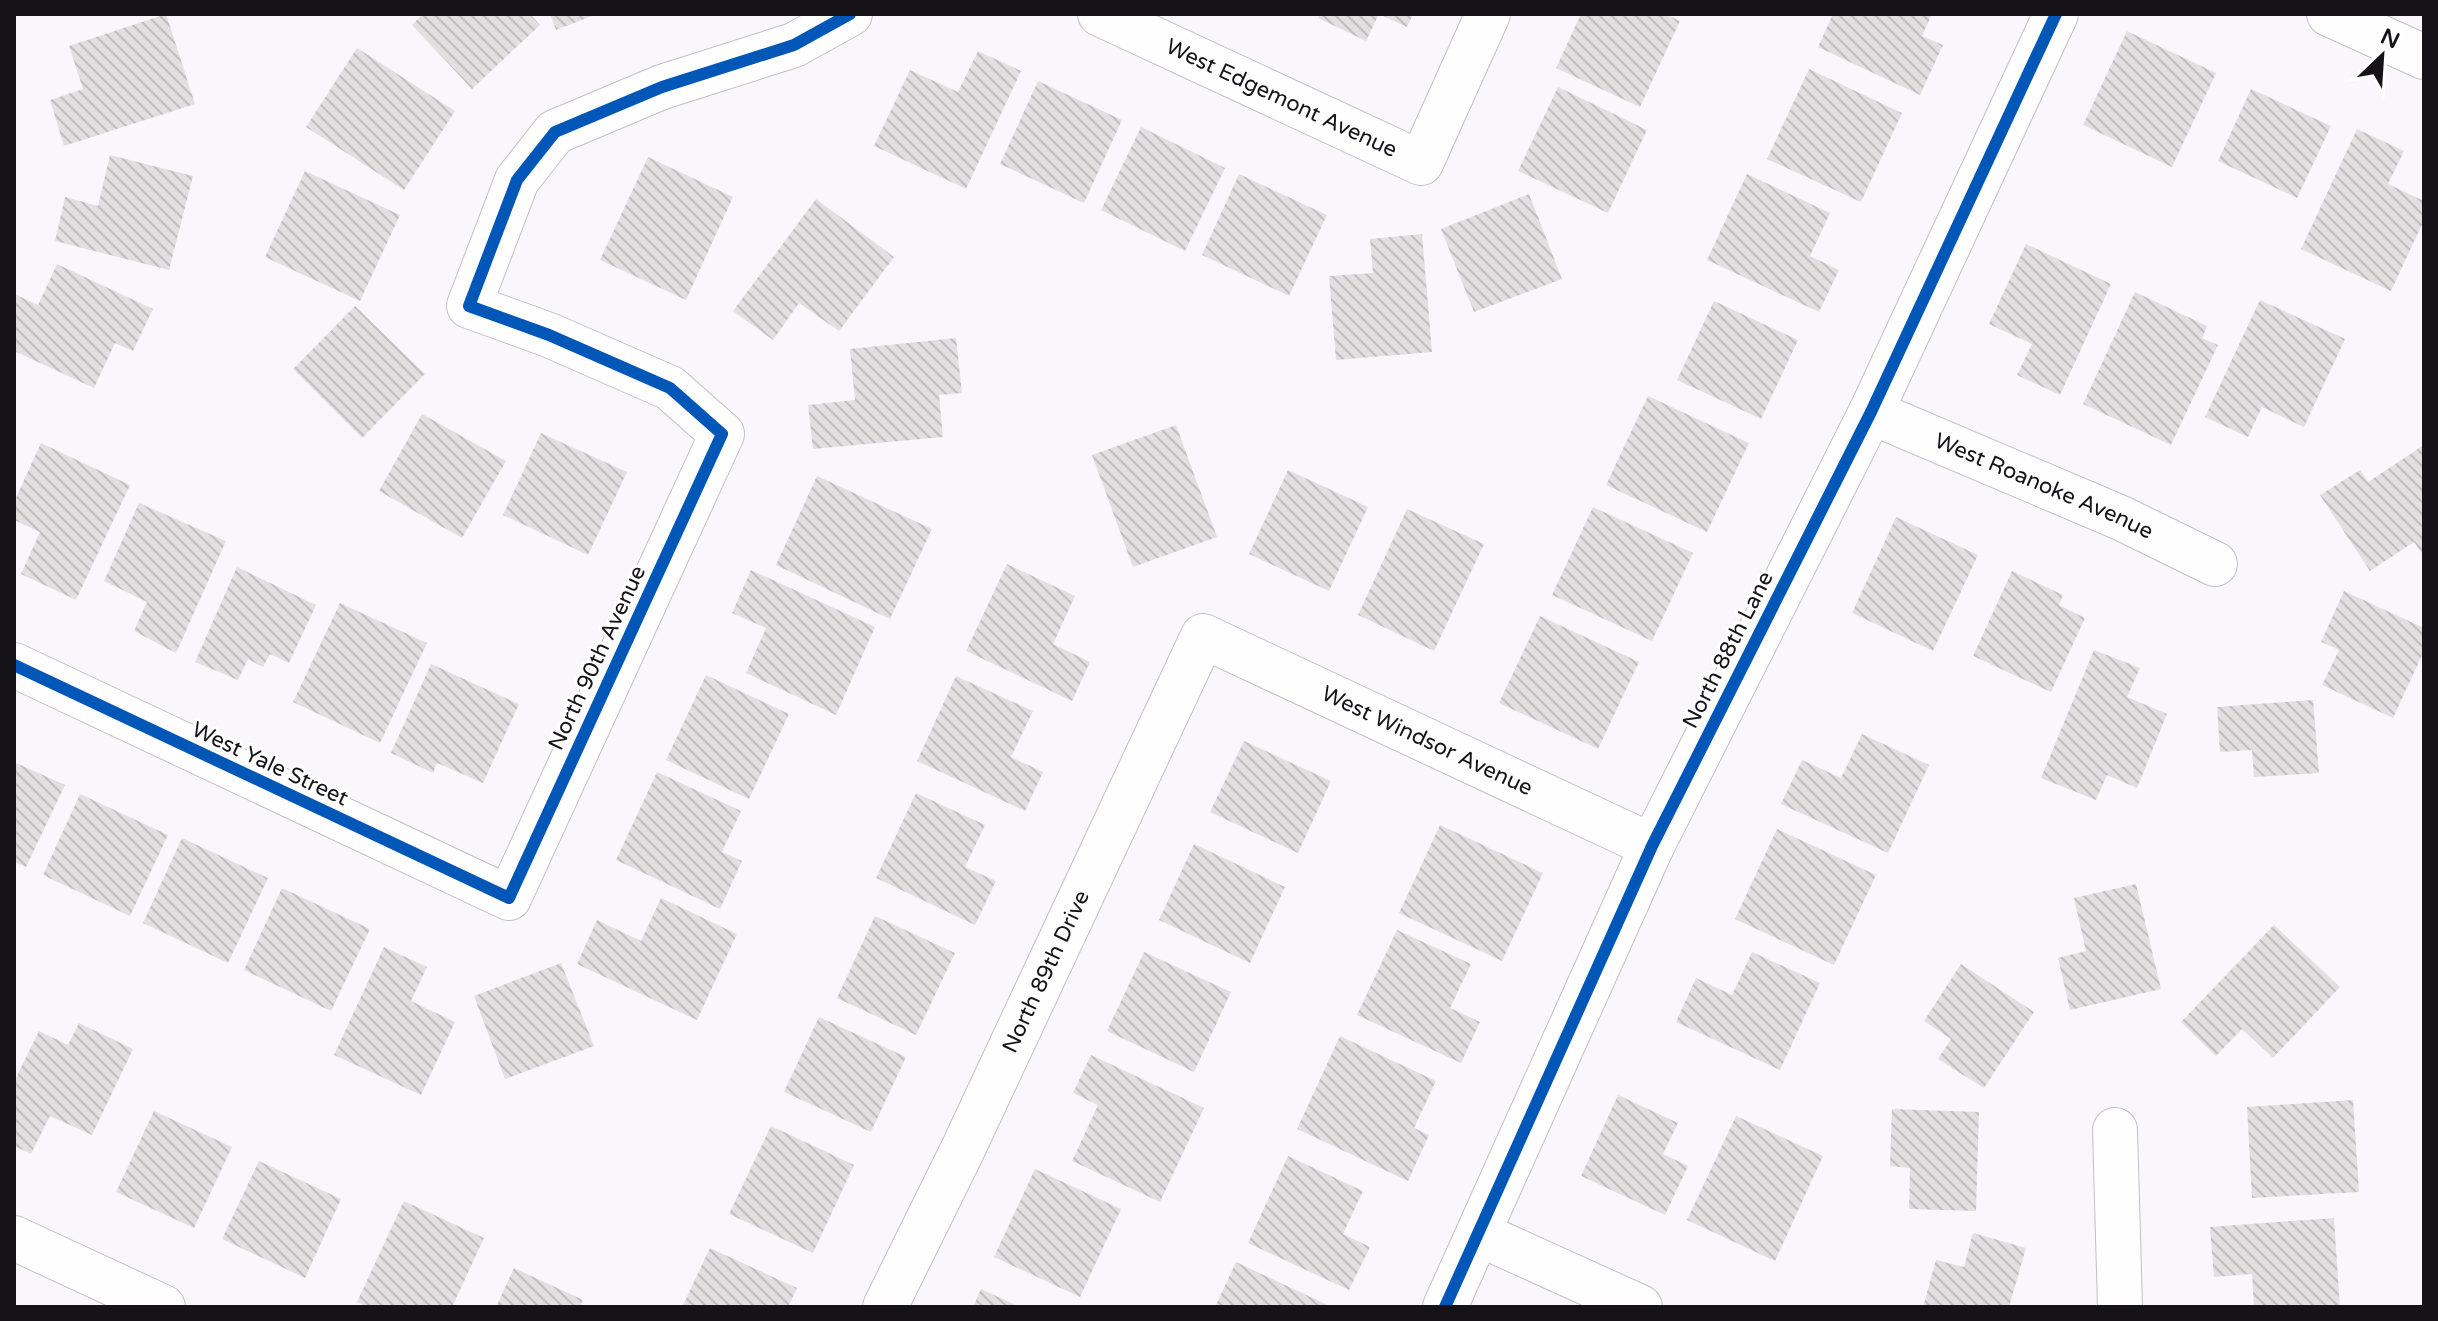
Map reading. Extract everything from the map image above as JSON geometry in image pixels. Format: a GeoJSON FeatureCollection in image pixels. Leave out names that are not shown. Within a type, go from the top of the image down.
{"type":"FeatureCollection","features":[{"type":"Feature","properties":{"kind":"street","name":"North 90th Avenue"},"geometry":{"type":"LineString","coordinates":[[509,898],[722,434],[670,388],[549,335],[469,306],[517,180],[555,132],[662,87],[794,45],[850,14]]}},
{"type":"Feature","properties":{"kind":"street","name":"West Edgemont Avenue"},"geometry":{"type":"LineString","coordinates":[[1100,14],[1421,163],[1488,14]]}},
{"type":"Feature","properties":{"kind":"street","name":"North 88th Lane"},"geometry":{"type":"LineString","coordinates":[[1445,1307],[1652,846],[1871,412],[2056,14]]}},
{"type":"Feature","properties":{"kind":"street"},"geometry":{"type":"LineString","coordinates":[[2329,14],[2424,57]]}},
{"type":"Feature","properties":{"kind":"street","name":"West Roanoke Avenue"},"geometry":{"type":"LineString","coordinates":[[1871,412],[2121,518],[2215,564]]}},
{"type":"Feature","properties":{"kind":"street","name":"West Windsor Avenue"},"geometry":{"type":"LineString","coordinates":[[1203,636],[1652,846]]}},
{"type":"Feature","properties":{"kind":"street","name":"North 89th Drive"},"geometry":{"type":"LineString","coordinates":[[885,1307],[962,1151],[1203,636]]}},
{"type":"Feature","properties":{"kind":"street","name":"West Yale Street"},"geometry":{"type":"LineString","coordinates":[[14,665],[509,898]]}},
{"type":"Feature","properties":{"kind":"street"},"geometry":{"type":"LineString","coordinates":[[2115,1130],[2120,1307]]}},
{"type":"Feature","properties":{"kind":"street"},"geometry":{"type":"LineString","coordinates":[[1479,1234],[1640,1307]]}},
{"type":"Feature","properties":{"kind":"street"},"geometry":{"type":"LineString","coordinates":[[14,1238],[163,1307]]}},
{"type":"Feature","properties":{"kind":"building"},"geometry":{"type":"Polygon","coordinates":[[[166,14],[195,104],[64,146],[50,100],[83,89],[69,46],[166,14]]]}},
{"type":"Feature","properties":{"kind":"building"},"geometry":{"type":"Polygon","coordinates":[[[423,14],[530,14],[540,25],[472,89],[412,25],[423,14]]]}},
{"type":"Feature","properties":{"kind":"building"},"geometry":{"type":"Polygon","coordinates":[[[550,14],[597,14],[556,30],[550,14]]]}},
{"type":"Feature","properties":{"kind":"building"},"geometry":{"type":"Polygon","coordinates":[[[1320,14],[1379,14],[1366,41],[1318,18],[1320,14]]]}},
{"type":"Feature","properties":{"kind":"building"},"geometry":{"type":"Polygon","coordinates":[[[1379,14],[1413,14],[1407,27],[1379,14]]]}},
{"type":"Feature","properties":{"kind":"building"},"geometry":{"type":"Polygon","coordinates":[[[1581,14],[1665,14],[1680,21],[1640,107],[1556,68],[1581,14]]]}},
{"type":"Feature","properties":{"kind":"building"},"geometry":{"type":"Polygon","coordinates":[[[1833,14],[1932,14],[1922,36],[1943,45],[1920,95],[1818,47],[1833,14]]]}},
{"type":"Feature","properties":{"kind":"building"},"geometry":{"type":"Polygon","coordinates":[[[2127,31],[2216,73],[2172,167],[2083,125],[2127,31]]]}},
{"type":"Feature","properties":{"kind":"building"},"geometry":{"type":"Polygon","coordinates":[[[357,48],[455,111],[404,190],[306,127],[357,48]]]}},
{"type":"Feature","properties":{"kind":"building"},"geometry":{"type":"Polygon","coordinates":[[[978,51],[1021,71],[966,189],[874,146],[910,70],[958,92],[978,51]]]}},
{"type":"Feature","properties":{"kind":"building"},"geometry":{"type":"Polygon","coordinates":[[[1809,69],[1902,113],[1861,202],[1767,159],[1809,69]]]}},
{"type":"Feature","properties":{"kind":"building"},"geometry":{"type":"Polygon","coordinates":[[[1038,81],[1122,120],[1084,203],[1000,164],[1038,81]]]}},
{"type":"Feature","properties":{"kind":"building"},"geometry":{"type":"Polygon","coordinates":[[[1558,87],[1647,130],[1608,213],[1518,171],[1558,87]]]}},
{"type":"Feature","properties":{"kind":"building"},"geometry":{"type":"Polygon","coordinates":[[[2251,89],[2331,126],[2297,198],[2218,161],[2251,89]]]}},
{"type":"Feature","properties":{"kind":"building"},"geometry":{"type":"Polygon","coordinates":[[[1141,127],[1225,168],[1185,251],[1101,210],[1141,127]]]}},
{"type":"Feature","properties":{"kind":"building"},"geometry":{"type":"Polygon","coordinates":[[[2357,129],[2404,151],[2388,184],[2424,201],[2424,220],[2391,291],[2301,249],[2357,129]]]}},
{"type":"Feature","properties":{"kind":"building"},"geometry":{"type":"Polygon","coordinates":[[[110,155],[193,176],[169,270],[55,241],[65,197],[98,206],[110,155]]]}},
{"type":"Feature","properties":{"kind":"building"},"geometry":{"type":"Polygon","coordinates":[[[648,157],[733,197],[686,300],[600,260],[648,157]]]}},
{"type":"Feature","properties":{"kind":"building"},"geometry":{"type":"Polygon","coordinates":[[[305,171],[400,215],[360,301],[265,257],[305,171]]]}},
{"type":"Feature","properties":{"kind":"building"},"geometry":{"type":"Polygon","coordinates":[[[1239,174],[1327,215],[1289,296],[1202,255],[1239,174]]]}},
{"type":"Feature","properties":{"kind":"building"},"geometry":{"type":"Polygon","coordinates":[[[1747,174],[1830,213],[1810,256],[1839,270],[1819,312],[1707,260],[1747,174]]]}},
{"type":"Feature","properties":{"kind":"building"},"geometry":{"type":"Polygon","coordinates":[[[1529,194],[1562,279],[1474,312],[1441,229],[1529,194]]]}},
{"type":"Feature","properties":{"kind":"building"},"geometry":{"type":"Polygon","coordinates":[[[816,199],[894,257],[839,331],[799,303],[773,340],[733,311],[816,199]]]}},
{"type":"Feature","properties":{"kind":"building"},"geometry":{"type":"Polygon","coordinates":[[[1422,234],[1432,352],[1336,360],[1329,276],[1373,273],[1370,239],[1422,234]]]}},
{"type":"Feature","properties":{"kind":"building"},"geometry":{"type":"Polygon","coordinates":[[[2026,244],[2111,284],[2060,395],[2017,375],[2032,344],[1989,324],[2026,244]]]}},
{"type":"Feature","properties":{"kind":"building"},"geometry":{"type":"Polygon","coordinates":[[[57,264],[153,309],[133,351],[115,343],[94,388],[14,351],[14,294],[38,305],[57,264]]]}},
{"type":"Feature","properties":{"kind":"building"},"geometry":{"type":"Polygon","coordinates":[[[2135,292],[2207,326],[2202,338],[2218,345],[2171,445],[2083,404],[2135,292]]]}},
{"type":"Feature","properties":{"kind":"building"},"geometry":{"type":"Polygon","coordinates":[[[2260,300],[2345,339],[2304,427],[2262,407],[2248,437],[2205,417],[2260,300]]]}},
{"type":"Feature","properties":{"kind":"building"},"geometry":{"type":"Polygon","coordinates":[[[1714,301],[1798,340],[1761,419],[1677,380],[1714,301]]]}},
{"type":"Feature","properties":{"kind":"building"},"geometry":{"type":"Polygon","coordinates":[[[355,306],[425,374],[362,438],[293,369],[355,306]]]}},
{"type":"Feature","properties":{"kind":"building"},"geometry":{"type":"Polygon","coordinates":[[[956,338],[962,393],[939,395],[943,437],[813,449],[808,405],[855,400],[850,349],[956,338]]]}},
{"type":"Feature","properties":{"kind":"building"},"geometry":{"type":"Polygon","coordinates":[[[1648,396],[1749,443],[1707,532],[1606,485],[1648,396]]]}},
{"type":"Feature","properties":{"kind":"building"},"geometry":{"type":"Polygon","coordinates":[[[422,414],[506,461],[462,538],[379,491],[422,414]]]}},
{"type":"Feature","properties":{"kind":"building"},"geometry":{"type":"Polygon","coordinates":[[[1176,425],[1217,537],[1133,567],[1092,455],[1176,425]]]}},
{"type":"Feature","properties":{"kind":"building"},"geometry":{"type":"Polygon","coordinates":[[[541,433],[627,472],[588,555],[503,515],[541,433]]]}},
{"type":"Feature","properties":{"kind":"building"},"geometry":{"type":"Polygon","coordinates":[[[41,443],[130,485],[76,600],[21,574],[40,532],[14,520],[14,502],[41,443]]]}},
{"type":"Feature","properties":{"kind":"building"},"geometry":{"type":"Polygon","coordinates":[[[2424,445],[2424,556],[2414,542],[2370,571],[2320,495],[2360,470],[2368,482],[2424,445]]]}},
{"type":"Feature","properties":{"kind":"building"},"geometry":{"type":"Polygon","coordinates":[[[1288,470],[1368,507],[1329,591],[1249,554],[1288,470]]]}},
{"type":"Feature","properties":{"kind":"building"},"geometry":{"type":"Polygon","coordinates":[[[817,476],[932,529],[890,619],[776,565],[817,476]]]}},
{"type":"Feature","properties":{"kind":"building"},"geometry":{"type":"Polygon","coordinates":[[[139,503],[226,541],[176,653],[134,631],[147,602],[104,581],[139,503]]]}},
{"type":"Feature","properties":{"kind":"building"},"geometry":{"type":"Polygon","coordinates":[[[1593,507],[1693,553],[1652,641],[1552,595],[1593,507]]]}},
{"type":"Feature","properties":{"kind":"building"},"geometry":{"type":"Polygon","coordinates":[[[1407,509],[1484,544],[1434,651],[1358,615],[1407,509]]]}},
{"type":"Feature","properties":{"kind":"building"},"geometry":{"type":"Polygon","coordinates":[[[1896,517],[1978,555],[1933,651],[1852,613],[1896,517]]]}},
{"type":"Feature","properties":{"kind":"building"},"geometry":{"type":"Polygon","coordinates":[[[1007,564],[1075,596],[1053,644],[1090,662],[1072,701],[966,651],[1007,564]]]}},
{"type":"Feature","properties":{"kind":"building"},"geometry":{"type":"Polygon","coordinates":[[[237,567],[316,605],[289,663],[270,654],[263,667],[248,659],[238,680],[195,662],[237,567]]]}},
{"type":"Feature","properties":{"kind":"building"},"geometry":{"type":"Polygon","coordinates":[[[751,570],[875,627],[836,715],[746,673],[766,628],[732,613],[751,570]]]}},
{"type":"Feature","properties":{"kind":"building"},"geometry":{"type":"Polygon","coordinates":[[[2012,571],[2063,595],[2059,605],[2085,618],[2051,692],[1973,656],[2012,571]]]}},
{"type":"Feature","properties":{"kind":"building"},"geometry":{"type":"Polygon","coordinates":[[[2344,591],[2424,628],[2424,651],[2393,718],[2322,685],[2339,650],[2321,642],[2344,591]]]}},
{"type":"Feature","properties":{"kind":"building"},"geometry":{"type":"Polygon","coordinates":[[[340,603],[427,643],[380,743],[293,702],[340,603]]]}},
{"type":"Feature","properties":{"kind":"building"},"geometry":{"type":"Polygon","coordinates":[[[1540,616],[1639,662],[1598,749],[1499,703],[1540,616]]]}},
{"type":"Feature","properties":{"kind":"building"},"geometry":{"type":"Polygon","coordinates":[[[2094,650],[2140,668],[2127,697],[2167,714],[2137,788],[2107,775],[2096,800],[2041,778],[2094,650]]]}},
{"type":"Feature","properties":{"kind":"building"},"geometry":{"type":"Polygon","coordinates":[[[431,664],[519,704],[483,783],[437,763],[433,773],[391,753],[431,664]]]}},
{"type":"Feature","properties":{"kind":"building"},"geometry":{"type":"Polygon","coordinates":[[[706,675],[789,714],[749,799],[666,760],[706,675]]]}},
{"type":"Feature","properties":{"kind":"building"},"geometry":{"type":"Polygon","coordinates":[[[956,676],[1033,711],[1011,757],[1043,772],[1025,811],[917,761],[956,676]]]}},
{"type":"Feature","properties":{"kind":"building"},"geometry":{"type":"Polygon","coordinates":[[[2313,700],[2319,773],[2254,777],[2252,750],[2220,752],[2217,707],[2313,700]]]}},
{"type":"Feature","properties":{"kind":"building"},"geometry":{"type":"Polygon","coordinates":[[[1862,734],[1929,765],[1888,853],[1781,804],[1802,760],[1841,778],[1862,734]]]}},
{"type":"Feature","properties":{"kind":"building"},"geometry":{"type":"Polygon","coordinates":[[[1244,741],[1331,781],[1298,853],[1210,812],[1244,741]]]}},
{"type":"Feature","properties":{"kind":"building"},"geometry":{"type":"Polygon","coordinates":[[[14,762],[65,785],[26,867],[14,862],[14,762]]]}},
{"type":"Feature","properties":{"kind":"building"},"geometry":{"type":"Polygon","coordinates":[[[657,772],[741,811],[722,852],[742,861],[720,909],[616,860],[657,772]]]}},
{"type":"Feature","properties":{"kind":"building"},"geometry":{"type":"Polygon","coordinates":[[[916,793],[985,825],[965,867],[996,881],[975,925],[876,878],[916,793]]]}},
{"type":"Feature","properties":{"kind":"building"},"geometry":{"type":"Polygon","coordinates":[[[80,794],[168,835],[130,916],[43,875],[80,794]]]}},
{"type":"Feature","properties":{"kind":"building"},"geometry":{"type":"Polygon","coordinates":[[[1440,825],[1543,873],[1502,961],[1399,913],[1440,825]]]}},
{"type":"Feature","properties":{"kind":"building"},"geometry":{"type":"Polygon","coordinates":[[[1777,829],[1876,875],[1834,965],[1735,919],[1777,829]]]}},
{"type":"Feature","properties":{"kind":"building"},"geometry":{"type":"Polygon","coordinates":[[[182,838],[268,878],[228,963],[143,923],[182,838]]]}},
{"type":"Feature","properties":{"kind":"building"},"geometry":{"type":"Polygon","coordinates":[[[1194,844],[1285,887],[1250,963],[1159,920],[1194,844]]]}},
{"type":"Feature","properties":{"kind":"building"},"geometry":{"type":"Polygon","coordinates":[[[2136,884],[2161,989],[2070,1010],[2058,958],[2086,951],[2074,898],[2136,884]]]}},
{"type":"Feature","properties":{"kind":"building"},"geometry":{"type":"Polygon","coordinates":[[[282,888],[370,929],[331,1011],[244,970],[282,888]]]}},
{"type":"Feature","properties":{"kind":"building"},"geometry":{"type":"Polygon","coordinates":[[[661,898],[737,934],[697,1020],[577,964],[597,920],[641,941],[661,898]]]}},
{"type":"Feature","properties":{"kind":"building"},"geometry":{"type":"Polygon","coordinates":[[[875,916],[955,953],[916,1035],[837,998],[875,916]]]}},
{"type":"Feature","properties":{"kind":"building"},"geometry":{"type":"Polygon","coordinates":[[[2274,925],[2340,987],[2273,1058],[2242,1029],[2216,1056],[2181,1022],[2274,925]]]}},
{"type":"Feature","properties":{"kind":"building"},"geometry":{"type":"Polygon","coordinates":[[[1397,930],[1471,964],[1450,1008],[1480,1022],[1461,1063],[1357,1015],[1397,930]]]}},
{"type":"Feature","properties":{"kind":"building"},"geometry":{"type":"Polygon","coordinates":[[[384,947],[427,967],[411,1001],[455,1022],[421,1095],[334,1055],[384,947]]]}},
{"type":"Feature","properties":{"kind":"building"},"geometry":{"type":"Polygon","coordinates":[[[1144,952],[1231,992],[1194,1072],[1107,1031],[1144,952]]]}},
{"type":"Feature","properties":{"kind":"building"},"geometry":{"type":"Polygon","coordinates":[[[1752,952],[1820,983],[1780,1070],[1676,1022],[1696,978],[1732,995],[1752,952]]]}},
{"type":"Feature","properties":{"kind":"building"},"geometry":{"type":"Polygon","coordinates":[[[561,963],[594,1046],[505,1079],[474,996],[561,963]]]}},
{"type":"Feature","properties":{"kind":"building"},"geometry":{"type":"Polygon","coordinates":[[[1961,964],[2034,1012],[1984,1088],[1938,1059],[1951,1039],[1924,1021],[1961,964]]]}},
{"type":"Feature","properties":{"kind":"building"},"geometry":{"type":"Polygon","coordinates":[[[819,1017],[906,1057],[871,1132],[784,1092],[819,1017]]]}},
{"type":"Feature","properties":{"kind":"building"},"geometry":{"type":"Polygon","coordinates":[[[79,1023],[133,1049],[92,1135],[50,1116],[31,1154],[14,1146],[14,1082],[39,1031],[68,1045],[79,1023]]]}},
{"type":"Feature","properties":{"kind":"building"},"geometry":{"type":"Polygon","coordinates":[[[1340,1036],[1436,1081],[1414,1128],[1429,1135],[1408,1181],[1297,1129],[1340,1036]]]}},
{"type":"Feature","properties":{"kind":"building"},"geometry":{"type":"Polygon","coordinates":[[[1091,1055],[1204,1108],[1160,1202],[1072,1161],[1098,1105],[1073,1093],[1091,1055]]]}},
{"type":"Feature","properties":{"kind":"building"},"geometry":{"type":"Polygon","coordinates":[[[1618,1095],[1678,1123],[1663,1154],[1688,1166],[1665,1215],[1581,1176],[1618,1095]]]}},
{"type":"Feature","properties":{"kind":"building"},"geometry":{"type":"Polygon","coordinates":[[[2353,1100],[2359,1192],[2252,1198],[2247,1107],[2353,1100]]]}},
{"type":"Feature","properties":{"kind":"building"},"geometry":{"type":"Polygon","coordinates":[[[1892,1109],[1979,1112],[1976,1211],[1909,1209],[1910,1168],[1890,1166],[1892,1109]]]}},
{"type":"Feature","properties":{"kind":"building"},"geometry":{"type":"Polygon","coordinates":[[[154,1111],[232,1147],[194,1228],[116,1192],[154,1111]]]}},
{"type":"Feature","properties":{"kind":"building"},"geometry":{"type":"Polygon","coordinates":[[[1736,1116],[1823,1156],[1775,1261],[1687,1220],[1736,1116]]]}},
{"type":"Feature","properties":{"kind":"building"},"geometry":{"type":"Polygon","coordinates":[[[771,1126],[854,1165],[813,1253],[729,1214],[771,1126]]]}},
{"type":"Feature","properties":{"kind":"building"},"geometry":{"type":"Polygon","coordinates":[[[1288,1156],[1363,1191],[1343,1234],[1370,1247],[1349,1290],[1248,1243],[1288,1156]]]}},
{"type":"Feature","properties":{"kind":"building"},"geometry":{"type":"Polygon","coordinates":[[[259,1161],[341,1199],[305,1278],[222,1239],[259,1161]]]}},
{"type":"Feature","properties":{"kind":"building"},"geometry":{"type":"Polygon","coordinates":[[[1035,1169],[1121,1209],[1080,1297],[994,1257],[1035,1169]]]}},
{"type":"Feature","properties":{"kind":"building"},"geometry":{"type":"Polygon","coordinates":[[[404,1201],[484,1238],[452,1307],[368,1307],[357,1302],[404,1201]]]}},
{"type":"Feature","properties":{"kind":"building"},"geometry":{"type":"Polygon","coordinates":[[[2334,1218],[2340,1307],[2254,1307],[2252,1274],[2214,1277],[2210,1227],[2334,1218]]]}},
{"type":"Feature","properties":{"kind":"building"},"geometry":{"type":"Polygon","coordinates":[[[1973,1233],[2026,1248],[2009,1307],[1923,1307],[1936,1260],[1964,1267],[1973,1233]]]}},
{"type":"Feature","properties":{"kind":"building"},"geometry":{"type":"Polygon","coordinates":[[[710,1248],[797,1288],[788,1307],[682,1307],[710,1248]]]}},
{"type":"Feature","properties":{"kind":"building"},"geometry":{"type":"Polygon","coordinates":[[[1236,1262],[1332,1307],[1215,1307],[1236,1262]]]}},
{"type":"Feature","properties":{"kind":"building"},"geometry":{"type":"Polygon","coordinates":[[[514,1268],[583,1300],[580,1307],[496,1307],[514,1268]]]}},
{"type":"Feature","properties":{"kind":"building"},"geometry":{"type":"Polygon","coordinates":[[[981,1289],[1020,1307],[973,1307],[981,1289]]]}},
{"type":"Feature","properties":{"kind":"cycle path"},"geometry":{"type":"LineString","coordinates":[[14,665],[509,898],[722,434],[670,388],[549,335],[469,306],[517,180],[555,132],[662,87],[794,45],[850,14]]}},
{"type":"Feature","properties":{"kind":"cycle path"},"geometry":{"type":"LineString","coordinates":[[1445,1307],[1652,846],[1871,412],[2056,14]]}}]}
